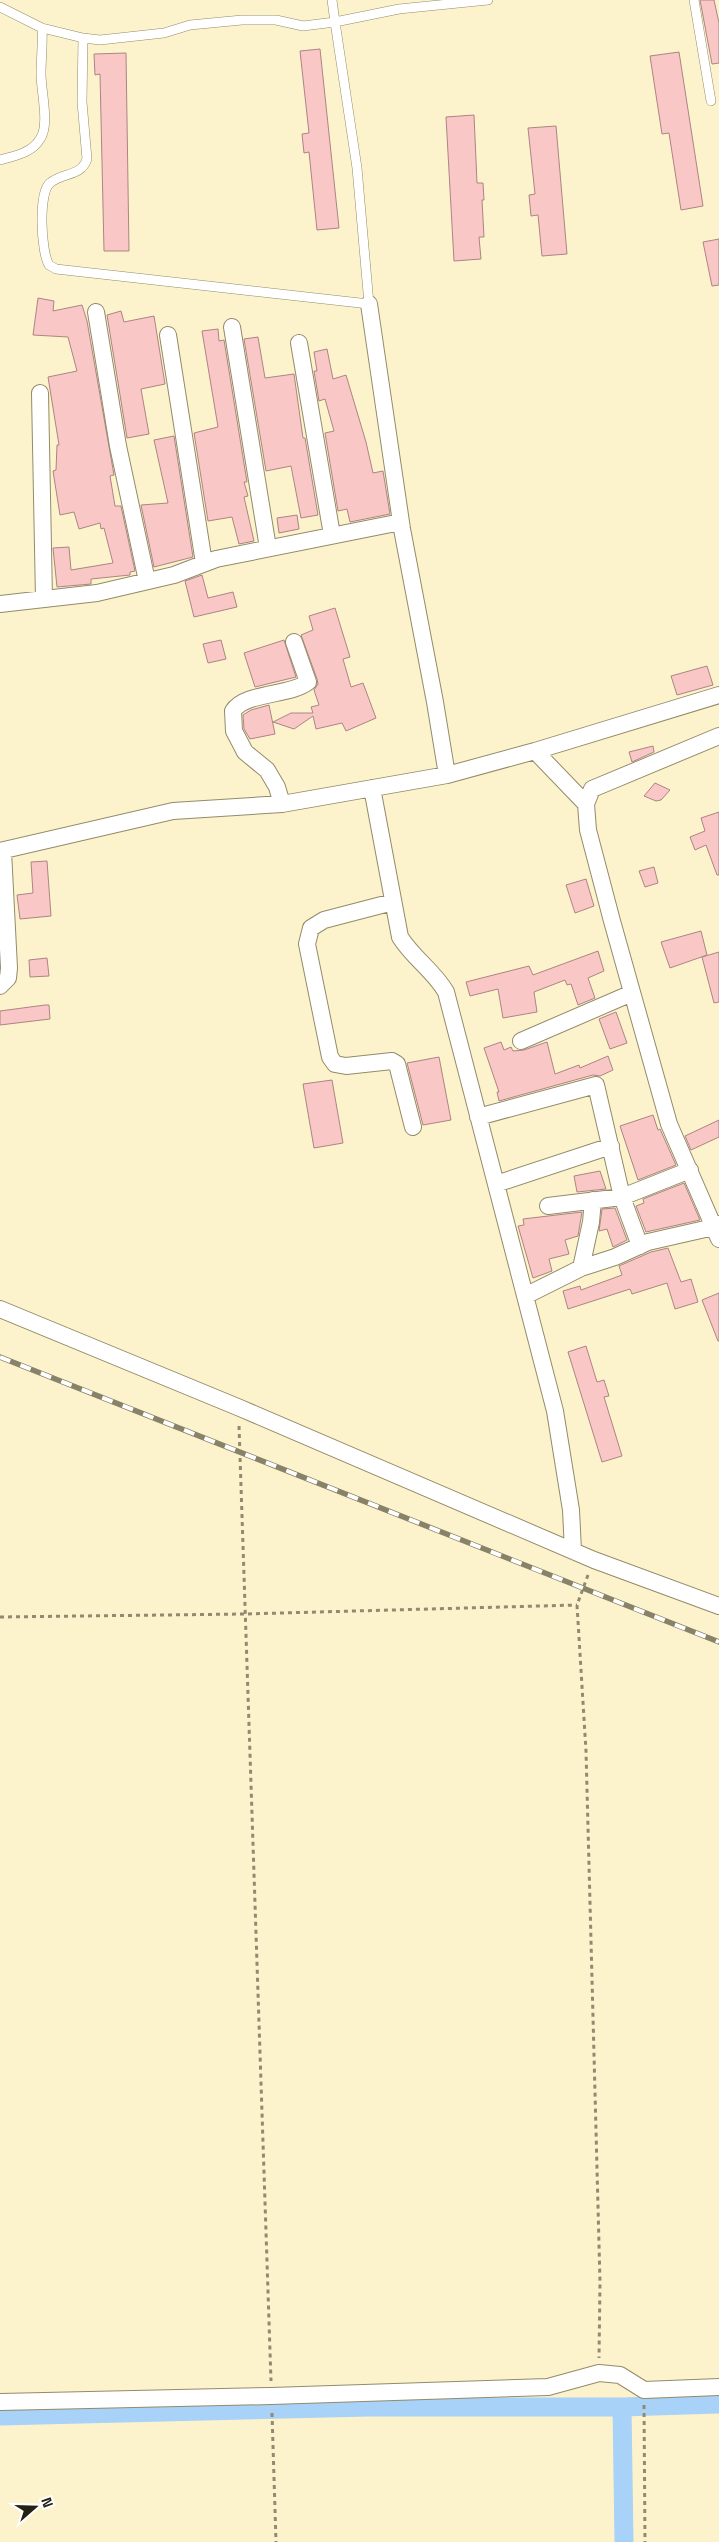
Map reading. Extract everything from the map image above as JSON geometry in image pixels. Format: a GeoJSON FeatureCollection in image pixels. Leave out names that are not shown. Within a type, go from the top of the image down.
{"type":"FeatureCollection","features":[{"type":"Feature","properties":{"kind":"street"},"geometry":{"type":"LineString","coordinates":[[370,304],[401,522],[447,775]]}},
{"type":"Feature","properties":{"kind":"street"},"geometry":{"type":"LineString","coordinates":[[96,312],[118,446],[148,581]]}},
{"type":"Feature","properties":{"kind":"street"},"geometry":{"type":"LineString","coordinates":[[232,327],[268,548]]}},
{"type":"Feature","properties":{"kind":"street"},"geometry":{"type":"LineString","coordinates":[[168,336],[204,563]]}},
{"type":"Feature","properties":{"kind":"street"},"geometry":{"type":"LineString","coordinates":[[299,343],[332,535]]}},
{"type":"Feature","properties":{"kind":"street"},"geometry":{"type":"LineString","coordinates":[[40,393],[44,599]]}},
{"type":"Feature","properties":{"kind":"street"},"geometry":{"type":"LineString","coordinates":[[0,604],[97,593],[174,575],[204,563],[268,548],[401,522]]}},
{"type":"Feature","properties":{"kind":"street"},"geometry":{"type":"LineString","coordinates":[[282,804],[278,787],[267,770],[245,752],[234,731],[233,711],[240,703],[304,685],[308,682],[294,642]]}},
{"type":"Feature","properties":{"kind":"street"},"geometry":{"type":"LineString","coordinates":[[0,986],[8,978],[9,968],[2,851],[173,812],[282,804],[447,775],[535,751],[719,695]]}},
{"type":"Feature","properties":{"kind":"street"},"geometry":{"type":"LineString","coordinates":[[525,1296],[581,1268],[640,1246],[717,1230],[669,1124],[588,830],[586,804],[592,789],[719,736]]}},
{"type":"Feature","properties":{"kind":"street"},"geometry":{"type":"LineString","coordinates":[[535,751],[586,804]]}},
{"type":"Feature","properties":{"kind":"street"},"geometry":{"type":"LineString","coordinates":[[372,788],[400,937],[409,952],[439,980],[446,992],[555,1410],[571,1510],[574,1552]]}},
{"type":"Feature","properties":{"kind":"street"},"geometry":{"type":"LineString","coordinates":[[392,902],[324,920],[311,928],[307,944],[330,1057],[336,1064],[346,1066],[387,1061],[397,1064],[413,1127]]}},
{"type":"Feature","properties":{"kind":"street"},"geometry":{"type":"LineString","coordinates":[[521,1041],[632,993]]}},
{"type":"Feature","properties":{"kind":"street"},"geometry":{"type":"LineString","coordinates":[[478,1117],[596,1085],[622,1197],[640,1246]]}},
{"type":"Feature","properties":{"kind":"street"},"geometry":{"type":"LineString","coordinates":[[496,1184],[611,1146]]}},
{"type":"Feature","properties":{"kind":"street"},"geometry":{"type":"LineString","coordinates":[[548,1206],[622,1197],[690,1170]]}},
{"type":"Feature","properties":{"kind":"street"},"geometry":{"type":"LineString","coordinates":[[581,1268],[591,1222],[593,1200]]}},
{"type":"Feature","properties":{"kind":"street"},"geometry":{"type":"LineString","coordinates":[[0,1309],[240,1408],[574,1552],[719,1606]]}},
{"type":"Feature","properties":{"kind":"street"},"geometry":{"type":"LineString","coordinates":[[0,2402],[548,2387],[599,2373],[620,2375],[644,2390],[719,2387]]}},
{"type":"Feature","properties":{"kind":"lane"},"geometry":{"type":"LineString","coordinates":[[84,38],[82,102],[88,158],[85,165],[76,173],[50,183],[45,190],[42,201],[44,248],[49,265],[56,269],[370,304],[357,168],[332,0]]}},
{"type":"Feature","properties":{"kind":"lane"},"geometry":{"type":"LineString","coordinates":[[0,7],[42,28],[100,40],[164,33],[190,25],[242,20],[276,20],[303,26],[335,22],[399,9],[488,0]]}},
{"type":"Feature","properties":{"kind":"lane"},"geometry":{"type":"LineString","coordinates":[[694,0],[711,101]]}},
{"type":"Feature","properties":{"kind":"lane"},"geometry":{"type":"LineString","coordinates":[[0,160],[21,154],[34,147],[42,138],[44,124],[41,74],[42,28]]}},
{"type":"Feature","properties":{"kind":"path"},"geometry":{"type":"LineString","coordinates":[[240,1408],[244,1614],[271,2396]]}},
{"type":"Feature","properties":{"kind":"path"},"geometry":{"type":"LineString","coordinates":[[594,1560],[577,1604],[586,1750],[600,2282],[599,2373]]}},
{"type":"Feature","properties":{"kind":"path"},"geometry":{"type":"LineString","coordinates":[[0,1617],[244,1614],[577,1604]]}},
{"type":"Feature","properties":{"kind":"path"},"geometry":{"type":"LineString","coordinates":[[644,2408],[645,2542]]}},
{"type":"Feature","properties":{"kind":"path"},"geometry":{"type":"LineString","coordinates":[[272,2428],[276,2542]]}},
{"type":"Feature","properties":{"kind":"building"},"geometry":{"type":"Polygon","coordinates":[[[700,0],[714,0],[719,23],[719,63],[712,64],[700,0]]]}},
{"type":"Feature","properties":{"kind":"building"},"geometry":{"type":"Polygon","coordinates":[[[320,49],[339,228],[317,230],[309,152],[304,153],[302,134],[309,133],[300,51],[320,49]]]}},
{"type":"Feature","properties":{"kind":"building"},"geometry":{"type":"Polygon","coordinates":[[[679,52],[703,206],[681,210],[669,133],[662,134],[650,56],[679,52]]]}},
{"type":"Feature","properties":{"kind":"building"},"geometry":{"type":"Polygon","coordinates":[[[126,53],[129,251],[104,251],[100,74],[95,75],[94,54],[126,53]]]}},
{"type":"Feature","properties":{"kind":"building"},"geometry":{"type":"Polygon","coordinates":[[[474,115],[477,183],[483,183],[484,200],[482,200],[484,237],[479,237],[481,259],[454,261],[446,117],[474,115]]]}},
{"type":"Feature","properties":{"kind":"building"},"geometry":{"type":"Polygon","coordinates":[[[556,126],[567,254],[542,256],[538,215],[531,216],[529,195],[535,194],[528,128],[556,126]]]}},
{"type":"Feature","properties":{"kind":"building"},"geometry":{"type":"Polygon","coordinates":[[[719,239],[719,285],[712,286],[703,242],[719,239]]]}},
{"type":"Feature","properties":{"kind":"building"},"geometry":{"type":"Polygon","coordinates":[[[38,298],[54,301],[53,311],[82,305],[87,321],[114,475],[110,476],[115,506],[121,506],[135,571],[130,572],[130,575],[91,579],[91,584],[57,587],[53,548],[69,547],[71,570],[113,563],[104,528],[101,529],[100,523],[79,529],[74,512],[60,515],[53,471],[56,470],[57,445],[59,445],[48,377],[77,371],[68,337],[33,335],[38,298]]]}},
{"type":"Feature","properties":{"kind":"building"},"geometry":{"type":"Polygon","coordinates":[[[121,311],[124,322],[154,316],[165,384],[141,389],[149,434],[127,438],[107,315],[121,311]]]}},
{"type":"Feature","properties":{"kind":"building"},"geometry":{"type":"Polygon","coordinates":[[[218,329],[219,341],[224,340],[247,482],[244,482],[248,496],[244,497],[254,541],[239,544],[232,517],[208,521],[194,433],[218,427],[202,331],[218,329]]]}},
{"type":"Feature","properties":{"kind":"building"},"geometry":{"type":"Polygon","coordinates":[[[258,337],[265,378],[294,374],[303,438],[305,438],[318,515],[301,518],[291,466],[266,471],[244,339],[258,337]]]}},
{"type":"Feature","properties":{"kind":"building"},"geometry":{"type":"Polygon","coordinates":[[[327,349],[333,379],[346,375],[373,473],[383,471],[390,514],[350,522],[347,509],[338,511],[325,433],[334,431],[325,399],[319,401],[314,371],[317,371],[314,352],[327,349]]]}},
{"type":"Feature","properties":{"kind":"building"},"geometry":{"type":"Polygon","coordinates":[[[174,436],[193,557],[154,567],[141,505],[168,503],[154,440],[174,436]]]}},
{"type":"Feature","properties":{"kind":"building"},"geometry":{"type":"Polygon","coordinates":[[[297,515],[299,529],[279,533],[277,518],[297,515]]]}},
{"type":"Feature","properties":{"kind":"building"},"geometry":{"type":"Polygon","coordinates":[[[202,575],[208,598],[233,592],[237,607],[194,617],[185,581],[202,575]]]}},
{"type":"Feature","properties":{"kind":"building"},"geometry":{"type":"Polygon","coordinates":[[[335,608],[350,657],[343,659],[351,687],[363,683],[376,718],[346,731],[342,723],[316,729],[313,716],[294,729],[273,722],[291,713],[313,713],[311,707],[319,705],[314,690],[318,684],[317,679],[301,635],[313,630],[309,616],[335,608]]]}},
{"type":"Feature","properties":{"kind":"building"},"geometry":{"type":"Polygon","coordinates":[[[221,640],[226,659],[208,663],[203,644],[221,640]]]}},
{"type":"Feature","properties":{"kind":"building"},"geometry":{"type":"Polygon","coordinates":[[[284,640],[296,677],[255,687],[244,653],[284,640]]]}},
{"type":"Feature","properties":{"kind":"building"},"geometry":{"type":"Polygon","coordinates":[[[707,666],[713,685],[677,695],[671,676],[707,666]]]}},
{"type":"Feature","properties":{"kind":"building"},"geometry":{"type":"Polygon","coordinates":[[[269,705],[275,734],[250,739],[244,729],[243,715],[251,710],[269,705]]]}},
{"type":"Feature","properties":{"kind":"building"},"geometry":{"type":"Polygon","coordinates":[[[653,746],[654,752],[632,762],[629,752],[653,746]]]}},
{"type":"Feature","properties":{"kind":"building"},"geometry":{"type":"Polygon","coordinates":[[[655,783],[670,790],[661,800],[656,801],[644,796],[655,783]]]}},
{"type":"Feature","properties":{"kind":"building"},"geometry":{"type":"Polygon","coordinates":[[[719,812],[719,875],[717,875],[706,845],[695,850],[690,837],[705,831],[701,818],[719,812]]]}},
{"type":"Feature","properties":{"kind":"building"},"geometry":{"type":"Polygon","coordinates":[[[47,861],[51,916],[20,919],[17,895],[33,893],[31,862],[47,861]]]}},
{"type":"Feature","properties":{"kind":"building"},"geometry":{"type":"Polygon","coordinates":[[[654,867],[658,883],[645,887],[639,871],[654,867]]]}},
{"type":"Feature","properties":{"kind":"building"},"geometry":{"type":"Polygon","coordinates":[[[586,879],[594,906],[575,913],[566,885],[586,879]]]}},
{"type":"Feature","properties":{"kind":"building"},"geometry":{"type":"Polygon","coordinates":[[[701,931],[707,955],[670,968],[661,942],[701,931]]]}},
{"type":"Feature","properties":{"kind":"building"},"geometry":{"type":"Polygon","coordinates":[[[598,951],[604,971],[588,978],[595,998],[578,1005],[571,984],[567,985],[565,980],[534,992],[537,1012],[503,1018],[498,989],[470,996],[466,982],[529,966],[533,975],[598,951]]]}},
{"type":"Feature","properties":{"kind":"building"},"geometry":{"type":"Polygon","coordinates":[[[719,952],[719,1002],[714,1003],[702,957],[719,952]]]}},
{"type":"Feature","properties":{"kind":"building"},"geometry":{"type":"Polygon","coordinates":[[[47,958],[49,976],[30,977],[29,960],[47,958]]]}},
{"type":"Feature","properties":{"kind":"building"},"geometry":{"type":"Polygon","coordinates":[[[49,1005],[50,1019],[0,1025],[0,1011],[49,1005]]]}},
{"type":"Feature","properties":{"kind":"building"},"geometry":{"type":"Polygon","coordinates":[[[616,1012],[627,1043],[610,1049],[599,1019],[616,1012]]]}},
{"type":"Feature","properties":{"kind":"building"},"geometry":{"type":"Polygon","coordinates":[[[501,1042],[504,1050],[511,1047],[513,1051],[524,1050],[547,1042],[555,1074],[579,1065],[580,1068],[608,1056],[613,1070],[600,1076],[593,1075],[499,1101],[497,1092],[499,1092],[484,1048],[501,1042]]]}},
{"type":"Feature","properties":{"kind":"building"},"geometry":{"type":"Polygon","coordinates":[[[439,1057],[451,1120],[423,1125],[407,1063],[439,1057]]]}},
{"type":"Feature","properties":{"kind":"building"},"geometry":{"type":"Polygon","coordinates":[[[332,1080],[343,1143],[314,1148],[303,1084],[332,1080]]]}},
{"type":"Feature","properties":{"kind":"building"},"geometry":{"type":"Polygon","coordinates":[[[653,1115],[658,1130],[660,1129],[676,1165],[638,1180],[620,1126],[653,1115]]]}},
{"type":"Feature","properties":{"kind":"building"},"geometry":{"type":"Polygon","coordinates":[[[719,1120],[719,1137],[691,1150],[685,1136],[719,1120]]]}},
{"type":"Feature","properties":{"kind":"building"},"geometry":{"type":"Polygon","coordinates":[[[600,1171],[606,1189],[577,1192],[574,1176],[600,1171]]]}},
{"type":"Feature","properties":{"kind":"building"},"geometry":{"type":"Polygon","coordinates":[[[684,1183],[700,1220],[646,1232],[636,1206],[644,1203],[643,1199],[684,1183]]]}},
{"type":"Feature","properties":{"kind":"building"},"geometry":{"type":"Polygon","coordinates":[[[615,1208],[627,1240],[613,1247],[607,1229],[599,1231],[602,1209],[615,1208]]]}},
{"type":"Feature","properties":{"kind":"building"},"geometry":{"type":"Polygon","coordinates":[[[582,1212],[578,1236],[565,1240],[569,1254],[549,1259],[552,1271],[533,1278],[518,1226],[524,1225],[523,1219],[582,1212]]]}},
{"type":"Feature","properties":{"kind":"building"},"geometry":{"type":"Polygon","coordinates":[[[668,1248],[681,1282],[691,1279],[698,1302],[675,1309],[667,1283],[632,1294],[630,1289],[568,1309],[563,1291],[580,1286],[581,1290],[622,1275],[619,1266],[651,1252],[668,1248]]]}},
{"type":"Feature","properties":{"kind":"building"},"geometry":{"type":"Polygon","coordinates":[[[719,1293],[719,1341],[718,1341],[702,1300],[719,1293]]]}},
{"type":"Feature","properties":{"kind":"building"},"geometry":{"type":"Polygon","coordinates":[[[586,1346],[597,1382],[604,1380],[609,1396],[604,1397],[622,1456],[602,1462],[568,1352],[586,1346]]]}},
{"type":"Feature","properties":{"kind":"waterway"},"geometry":{"type":"LineString","coordinates":[[624,2542],[622,2407],[719,2404]]}},
{"type":"Feature","properties":{"kind":"waterway"},"geometry":{"type":"LineString","coordinates":[[0,2416],[369,2407],[622,2407]]}},
{"type":"Feature","properties":{"kind":"railway"},"geometry":{"type":"LineString","coordinates":[[0,1357],[719,1642]]}}]}
